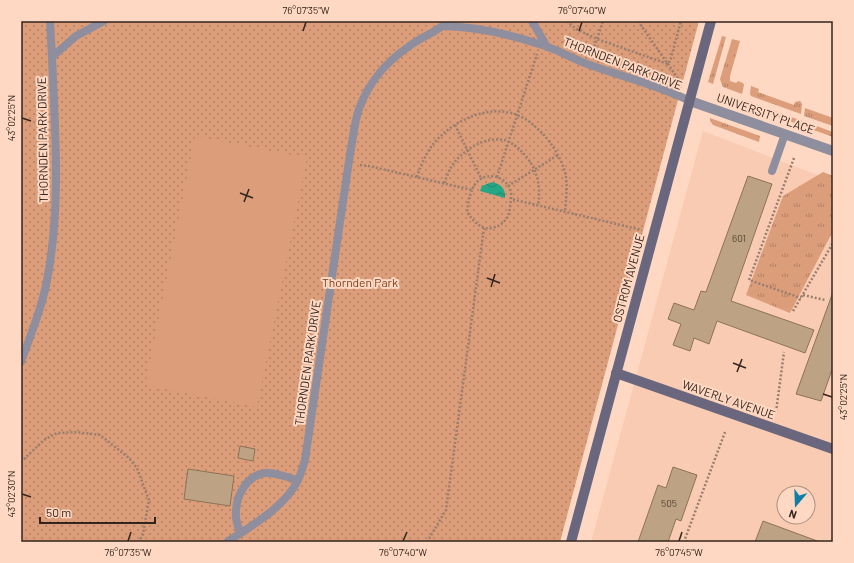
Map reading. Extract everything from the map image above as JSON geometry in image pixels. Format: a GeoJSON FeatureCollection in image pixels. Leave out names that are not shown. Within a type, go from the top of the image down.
{"type":"FeatureCollection","features":[{"type":"Feature","properties":{"kind":"street","name":"OSTROM AVENUE"},"geometry":{"type":"LineString","coordinates":[[571,542],[711,21]]}},
{"type":"Feature","properties":{"kind":"street","name":"UNIVERSITY PLACE"},"geometry":{"type":"LineString","coordinates":[[690,102],[833,151]]}},
{"type":"Feature","properties":{"kind":"street","name":"WAVERLY AVENUE"},"geometry":{"type":"LineString","coordinates":[[616,373],[833,449]]}},
{"type":"Feature","properties":{"kind":"lane","name":"THORNDEN PARK DRIVE"},"geometry":{"type":"LineString","coordinates":[[21,362],[37,316],[48,276],[56,209],[57,155],[50,21]]}},
{"type":"Feature","properties":{"kind":"lane"},"geometry":{"type":"LineString","coordinates":[[52,57],[76,36],[104,21]]}},
{"type":"Feature","properties":{"kind":"lane","name":"THORNDEN PARK DRIVE"},"geometry":{"type":"LineString","coordinates":[[532,21],[547,47]]}},
{"type":"Feature","properties":{"kind":"lane","name":"THORNDEN PARK DRIVE"},"geometry":{"type":"LineString","coordinates":[[227,542],[271,512],[291,491],[298,480],[305,460],[349,159],[359,110],[366,93],[392,58],[447,23],[496,33],[547,47],[588,64],[675,94],[690,102]]}},
{"type":"Feature","properties":{"kind":"lane"},"geometry":{"type":"LineString","coordinates":[[772,171],[785,134]]}},
{"type":"Feature","properties":{"kind":"lane"},"geometry":{"type":"LineString","coordinates":[[240,534],[236,513],[241,492],[247,482],[267,473],[298,480]]}},
{"type":"Feature","properties":{"kind":"path"},"geometry":{"type":"LineString","coordinates":[[567,21],[576,29],[597,39],[668,64]]}},
{"type":"Feature","properties":{"kind":"path"},"geometry":{"type":"LineString","coordinates":[[588,64],[603,21]]}},
{"type":"Feature","properties":{"kind":"path"},"geometry":{"type":"LineString","coordinates":[[638,21],[679,79],[690,102]]}},
{"type":"Feature","properties":{"kind":"path"},"geometry":{"type":"LineString","coordinates":[[668,64],[681,21]]}},
{"type":"Feature","properties":{"kind":"path"},"geometry":{"type":"LineString","coordinates":[[497,177],[536,56]]}},
{"type":"Feature","properties":{"kind":"path"},"geometry":{"type":"LineString","coordinates":[[417,177],[424,159],[432,146],[441,136],[455,125],[475,115],[491,111],[506,111],[517,114],[536,126],[558,155],[565,172],[565,212]]}},
{"type":"Feature","properties":{"kind":"path"},"geometry":{"type":"LineString","coordinates":[[455,125],[481,178]]}},
{"type":"Feature","properties":{"kind":"path"},"geometry":{"type":"LineString","coordinates":[[444,183],[450,168],[460,155],[467,150],[487,141],[497,140],[508,142],[521,150],[535,169],[539,191],[538,205]]}},
{"type":"Feature","properties":{"kind":"path"},"geometry":{"type":"LineString","coordinates":[[508,186],[558,155]]}},
{"type":"Feature","properties":{"kind":"path"},"geometry":{"type":"LineString","coordinates":[[794,158],[749,280],[802,297],[825,300]]}},
{"type":"Feature","properties":{"kind":"path"},"geometry":{"type":"LineString","coordinates":[[357,165],[368,166],[472,190]]}},
{"type":"Feature","properties":{"kind":"path"},"geometry":{"type":"LineString","coordinates":[[489,176],[497,177],[504,181],[512,195],[507,217],[504,222],[492,228],[484,228],[475,223],[467,212],[467,204],[474,183],[481,178],[489,176]]}},
{"type":"Feature","properties":{"kind":"path"},"geometry":{"type":"LineString","coordinates":[[511,199],[654,233]]}},
{"type":"Feature","properties":{"kind":"path"},"geometry":{"type":"LineString","coordinates":[[427,542],[446,510],[484,228]]}},
{"type":"Feature","properties":{"kind":"path"},"geometry":{"type":"LineString","coordinates":[[793,311],[833,243]]}},
{"type":"Feature","properties":{"kind":"path"},"geometry":{"type":"LineString","coordinates":[[776,412],[784,352]]}},
{"type":"Feature","properties":{"kind":"path"},"geometry":{"type":"LineString","coordinates":[[21,462],[44,440],[57,433],[77,432],[100,435],[129,458],[137,468],[149,500],[143,534],[139,542]]}},
{"type":"Feature","properties":{"kind":"path"},"geometry":{"type":"LineString","coordinates":[[687,542],[685,539],[725,432]]}},
{"type":"Feature","properties":{"kind":"shaded area"},"geometry":{"type":"Polygon","coordinates":[[[703,131],[833,181],[833,542],[591,542],[703,131]]]}},
{"type":"Feature","properties":{"kind":"green space","name":"Thornden Park"},"geometry":{"type":"Polygon","coordinates":[[[21,21],[699,21],[560,542],[21,542],[21,21]]]}},
{"type":"Feature","properties":{"kind":"green space"},"geometry":{"type":"Polygon","coordinates":[[[722,36],[726,37],[713,84],[708,82],[722,36]]]}},
{"type":"Feature","properties":{"kind":"green space"},"geometry":{"type":"Polygon","coordinates":[[[732,39],[740,41],[730,76],[730,81],[736,83],[738,81],[743,83],[742,94],[723,87],[720,79],[732,39]]]}},
{"type":"Feature","properties":{"kind":"green space"},"geometry":{"type":"Polygon","coordinates":[[[751,86],[759,89],[758,92],[794,105],[795,102],[800,101],[802,104],[801,114],[751,96],[751,86]]]}},
{"type":"Feature","properties":{"kind":"green space"},"geometry":{"type":"Polygon","coordinates":[[[747,101],[833,132],[833,137],[745,105],[747,101]]]}},
{"type":"Feature","properties":{"kind":"green space"},"geometry":{"type":"Polygon","coordinates":[[[805,108],[833,118],[833,126],[804,116],[805,108]]]}},
{"type":"Feature","properties":{"kind":"green space"},"geometry":{"type":"Polygon","coordinates":[[[710,118],[760,136],[759,142],[713,125],[710,118]]]}},
{"type":"Feature","properties":{"kind":"green space"},"geometry":{"type":"Polygon","coordinates":[[[195,136],[307,158],[257,407],[145,385],[195,136]]]}},
{"type":"Feature","properties":{"kind":"green space"},"geometry":{"type":"Polygon","coordinates":[[[823,172],[833,176],[833,231],[790,313],[746,295],[783,196],[823,172]]]}},
{"type":"Feature","properties":{"kind":"water"},"geometry":{"type":"Polygon","coordinates":[[[492,182],[502,187],[505,192],[505,198],[480,191],[482,186],[492,182]]]}},
{"type":"Feature","properties":{"kind":"building"},"geometry":{"type":"Polygon","coordinates":[[[748,176],[772,184],[731,301],[814,330],[805,353],[717,321],[709,344],[694,338],[690,351],[673,345],[681,324],[668,319],[674,303],[694,310],[701,291],[706,292],[748,176]]]}},
{"type":"Feature","properties":{"kind":"building"},"geometry":{"type":"Polygon","coordinates":[[[833,292],[833,367],[821,401],[796,394],[833,292]]]}},
{"type":"Feature","properties":{"kind":"building"},"geometry":{"type":"Polygon","coordinates":[[[240,446],[255,449],[253,461],[238,458],[240,446]]]}},
{"type":"Feature","properties":{"kind":"building"},"geometry":{"type":"Polygon","coordinates":[[[673,467],[697,475],[681,521],[676,519],[668,542],[638,542],[658,485],[666,488],[673,467]]]}},
{"type":"Feature","properties":{"kind":"building"},"geometry":{"type":"Polygon","coordinates":[[[188,469],[234,476],[230,506],[184,499],[188,469]]]}},
{"type":"Feature","properties":{"kind":"building"},"geometry":{"type":"Polygon","coordinates":[[[763,521],[820,542],[755,542],[763,521]]]}}]}
